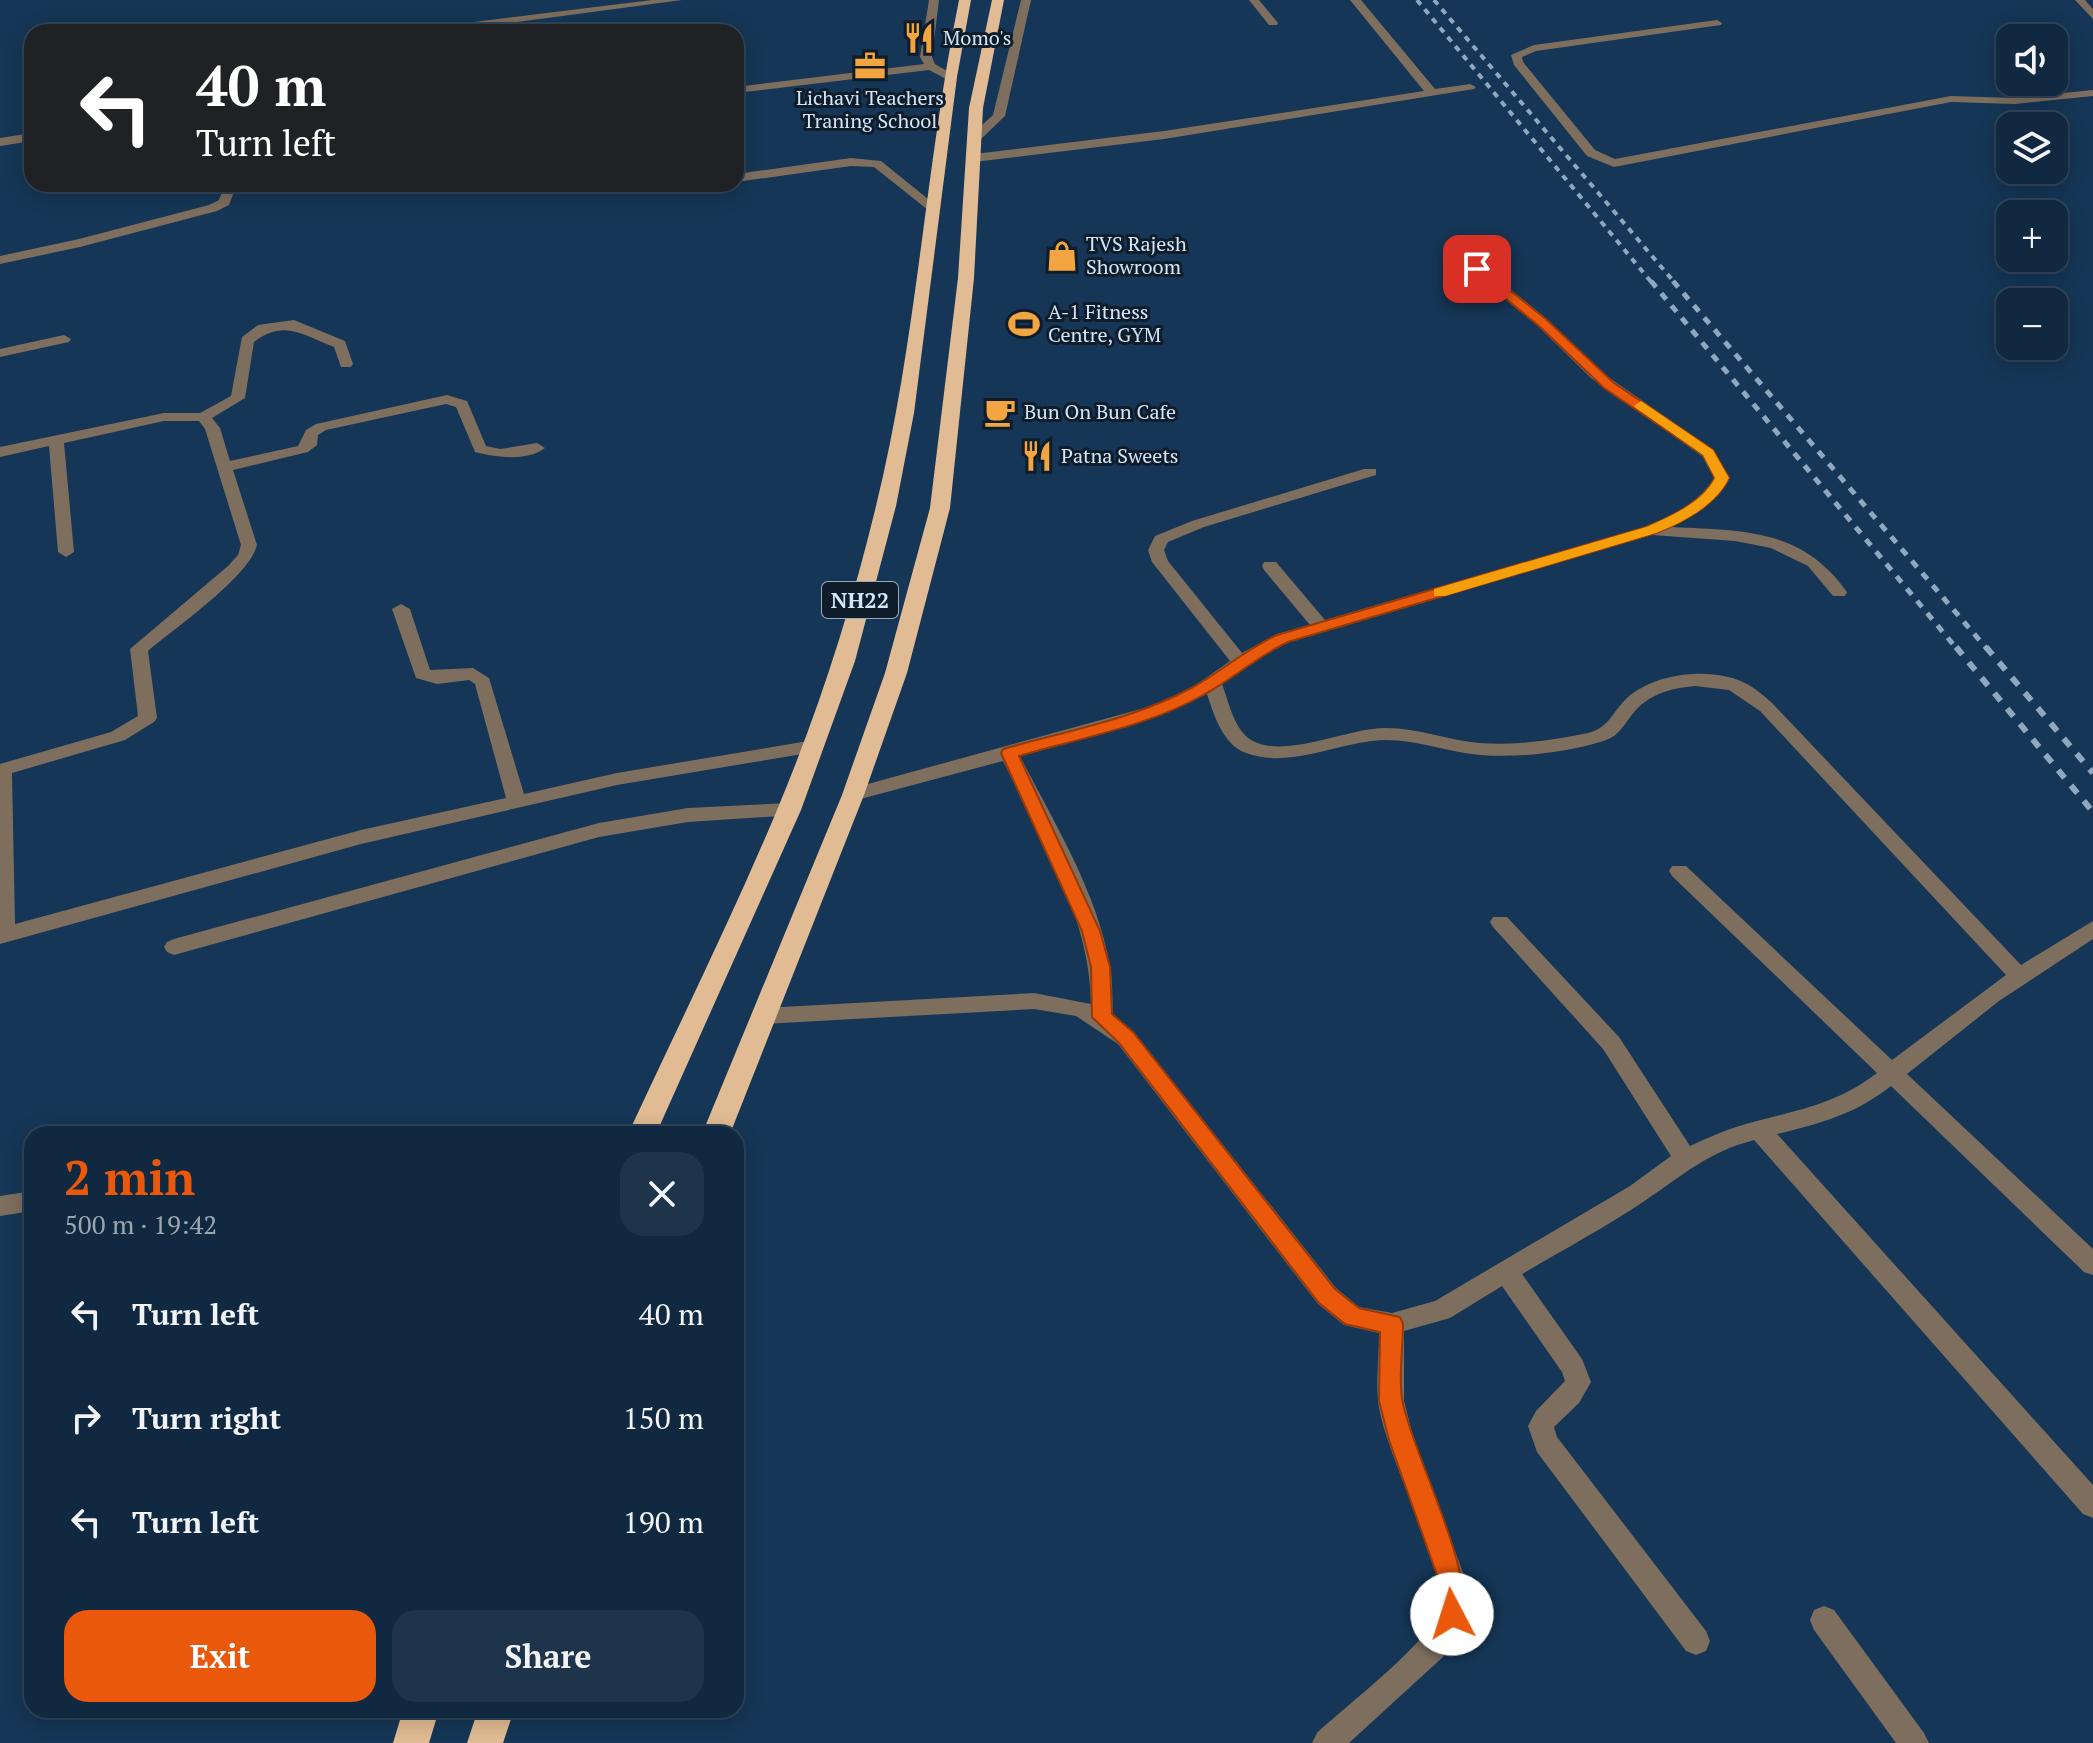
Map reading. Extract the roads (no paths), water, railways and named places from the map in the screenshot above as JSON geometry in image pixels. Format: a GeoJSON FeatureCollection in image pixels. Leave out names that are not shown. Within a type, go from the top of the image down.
{"type":"FeatureCollection","features":[{"type":"Feature","properties":{"kind":"highway","name":"NH22"},"geometry":{"type":"LineString","coordinates":[[646,1126],[789,810],[844,661],[889,490],[905,413],[950,77],[965,0]]}},
{"type":"Feature","properties":{"kind":"highway","name":"NH22"},"geometry":{"type":"LineString","coordinates":[[719,1126],[853,795],[896,673],[940,508],[966,278],[979,81],[998,0]]}},
{"type":"Feature","properties":{"kind":"highway"},"geometry":{"type":"LineString","coordinates":[[411,1743],[419,1718]]}},
{"type":"Feature","properties":{"kind":"highway"},"geometry":{"type":"LineString","coordinates":[[485,1743],[493,1718]]}},
{"type":"Feature","properties":{"kind":"street"},"geometry":{"type":"LineString","coordinates":[[482,24],[677,0]]}},
{"type":"Feature","properties":{"kind":"street"},"geometry":{"type":"LineString","coordinates":[[934,0],[926,57],[931,66],[950,77]]}},
{"type":"Feature","properties":{"kind":"street"},"geometry":{"type":"LineString","coordinates":[[975,148],[999,116],[1026,0]]}},
{"type":"Feature","properties":{"kind":"street"},"geometry":{"type":"LineString","coordinates":[[1254,0],[1273,23]]}},
{"type":"Feature","properties":{"kind":"street"},"geometry":{"type":"LineString","coordinates":[[1355,0],[1432,93]]}},
{"type":"Feature","properties":{"kind":"street"},"geometry":{"type":"LineString","coordinates":[[2080,0],[2093,16]]}},
{"type":"Feature","properties":{"kind":"street"},"geometry":{"type":"LineString","coordinates":[[1717,23],[1534,48],[1516,55],[1518,63],[1591,153],[1614,163],[1951,99],[2015,101],[2093,93]]}},
{"type":"Feature","properties":{"kind":"street"},"geometry":{"type":"LineString","coordinates":[[744,89],[931,66]]}},
{"type":"Feature","properties":{"kind":"street"},"geometry":{"type":"LineString","coordinates":[[975,148],[1164,135],[1470,87]]}},
{"type":"Feature","properties":{"kind":"street"},"geometry":{"type":"LineString","coordinates":[[0,142],[24,138]]}},
{"type":"Feature","properties":{"kind":"street"},"geometry":{"type":"LineString","coordinates":[[744,177],[851,162],[877,164],[932,207]]}},
{"type":"Feature","properties":{"kind":"street"},"geometry":{"type":"LineString","coordinates":[[0,260],[203,211],[225,202],[228,192]]}},
{"type":"Feature","properties":{"kind":"street"},"geometry":{"type":"LineString","coordinates":[[853,795],[1158,710],[1212,682],[1283,638],[1651,530],[1673,521],[1715,491],[1722,478],[1717,464],[1708,453],[1602,380],[1543,323],[1455,251]]}},
{"type":"Feature","properties":{"kind":"street"},"geometry":{"type":"LineString","coordinates":[[0,452],[164,417],[203,417],[238,398],[247,340],[263,328],[294,324],[309,333],[336,341],[343,348],[346,364]]}},
{"type":"Feature","properties":{"kind":"street"},"geometry":{"type":"LineString","coordinates":[[0,353],[64,339]]}},
{"type":"Feature","properties":{"kind":"street"},"geometry":{"type":"LineString","coordinates":[[224,467],[303,449],[311,442],[311,433],[321,427],[447,399],[462,404],[480,449],[500,454],[537,448]]}},
{"type":"Feature","properties":{"kind":"street"},"geometry":{"type":"LineString","coordinates":[[203,417],[212,428],[249,545],[246,556],[139,649],[148,718],[118,736],[2,770],[3,935],[361,837],[670,769],[814,746]]}},
{"type":"Feature","properties":{"kind":"street"},"geometry":{"type":"LineString","coordinates":[[56,440],[66,552]]}},
{"type":"Feature","properties":{"kind":"street"},"geometry":{"type":"LineString","coordinates":[[1240,662],[1160,562],[1156,550],[1161,539],[1198,524],[1370,472]]}},
{"type":"Feature","properties":{"kind":"street"},"geometry":{"type":"LineString","coordinates":[[1651,530],[1747,539],[1784,547],[1811,560],[1839,592]]}},
{"type":"Feature","properties":{"kind":"street"},"geometry":{"type":"LineString","coordinates":[[1270,566],[1321,627]]}},
{"type":"Feature","properties":{"kind":"street"},"geometry":{"type":"LineString","coordinates":[[401,609],[422,674],[437,678],[473,674],[483,682],[517,802]]}},
{"type":"Feature","properties":{"kind":"street"},"geometry":{"type":"LineString","coordinates":[[1212,682],[1236,738],[1249,747],[1269,751],[1387,733],[1408,734],[1480,749],[1582,740],[1604,735],[1619,725],[1635,701],[1648,692],[1667,685],[1695,682],[1731,684],[1766,707],[2020,977]]}},
{"type":"Feature","properties":{"kind":"street"},"geometry":{"type":"LineString","coordinates":[[1009,753],[1091,931],[1100,967],[1102,1017]]}},
{"type":"Feature","properties":{"kind":"street"},"geometry":{"type":"LineString","coordinates":[[174,947],[599,830],[688,815],[789,810]]}},
{"type":"Feature","properties":{"kind":"street"},"geometry":{"type":"LineString","coordinates":[[1679,871],[2093,1265]]}},
{"type":"Feature","properties":{"kind":"street"},"geometry":{"type":"LineString","coordinates":[[1500,922],[1611,1043],[1685,1158]]}},
{"type":"Feature","properties":{"kind":"street"},"geometry":{"type":"LineString","coordinates":[[764,1016],[1034,1001],[1074,1006],[1102,1017],[1126,1038],[1327,1296],[1353,1317],[1392,1324],[1441,1310],[1638,1193],[1685,1158],[1759,1130],[1860,1098],[2020,977],[2093,929]]}},
{"type":"Feature","properties":{"kind":"street"},"geometry":{"type":"LineString","coordinates":[[1759,1130],[2093,1505]]}},
{"type":"Feature","properties":{"kind":"street"},"geometry":{"type":"LineString","coordinates":[[0,1206],[24,1202]]}},
{"type":"Feature","properties":{"kind":"street"},"geometry":{"type":"LineString","coordinates":[[1505,1270],[1573,1367],[1578,1382],[1572,1396],[1549,1411],[1541,1426],[1546,1443],[1696,1641]]}},
{"type":"Feature","properties":{"kind":"street"},"geometry":{"type":"LineString","coordinates":[[1327,1743],[1434,1646],[1452,1614],[1451,1578],[1401,1440],[1391,1401],[1392,1324]]}},
{"type":"Feature","properties":{"kind":"street"},"geometry":{"type":"LineString","coordinates":[[1824,1620],[1914,1743]]}},
{"type":"Feature","properties":{"kind":"railway"},"geometry":{"type":"LineString","coordinates":[[1417,0],[1652,283]]}},
{"type":"Feature","properties":{"kind":"railway"},"geometry":{"type":"LineString","coordinates":[[1434,0],[1675,283]]}},
{"type":"Feature","properties":{"kind":"railway"},"geometry":{"type":"LineString","coordinates":[[1651,281],[1957,649]]}},
{"type":"Feature","properties":{"kind":"railway"},"geometry":{"type":"LineString","coordinates":[[1673,281],[1987,649]]}},
{"type":"Feature","properties":{"kind":"railway"},"geometry":{"type":"LineString","coordinates":[[1956,647],[2093,812]]}},
{"type":"Feature","properties":{"kind":"railway"},"geometry":{"type":"LineString","coordinates":[[1986,647],[2093,773]]}},
{"type":"Feature","properties":{"kind":"place","name":"Momo's"},"geometry":{"type":"Point","coordinates":[919,38]}},
{"type":"Feature","properties":{"kind":"place","name":"Lichavi Teachers Traning School"},"geometry":{"type":"Point","coordinates":[870,66]}},
{"type":"Feature","properties":{"kind":"place","name":"TVS Rajesh Showroom"},"geometry":{"type":"Point","coordinates":[1062,256]}},
{"type":"Feature","properties":{"kind":"place","name":"A-1 Fitness Centre, GYM"},"geometry":{"type":"Point","coordinates":[1024,324]}},
{"type":"Feature","properties":{"kind":"place","name":"Bun On Bun Cafe"},"geometry":{"type":"Point","coordinates":[1000,412]}},
{"type":"Feature","properties":{"kind":"place","name":"Patna Sweets"},"geometry":{"type":"Point","coordinates":[1037,456]}}]}
